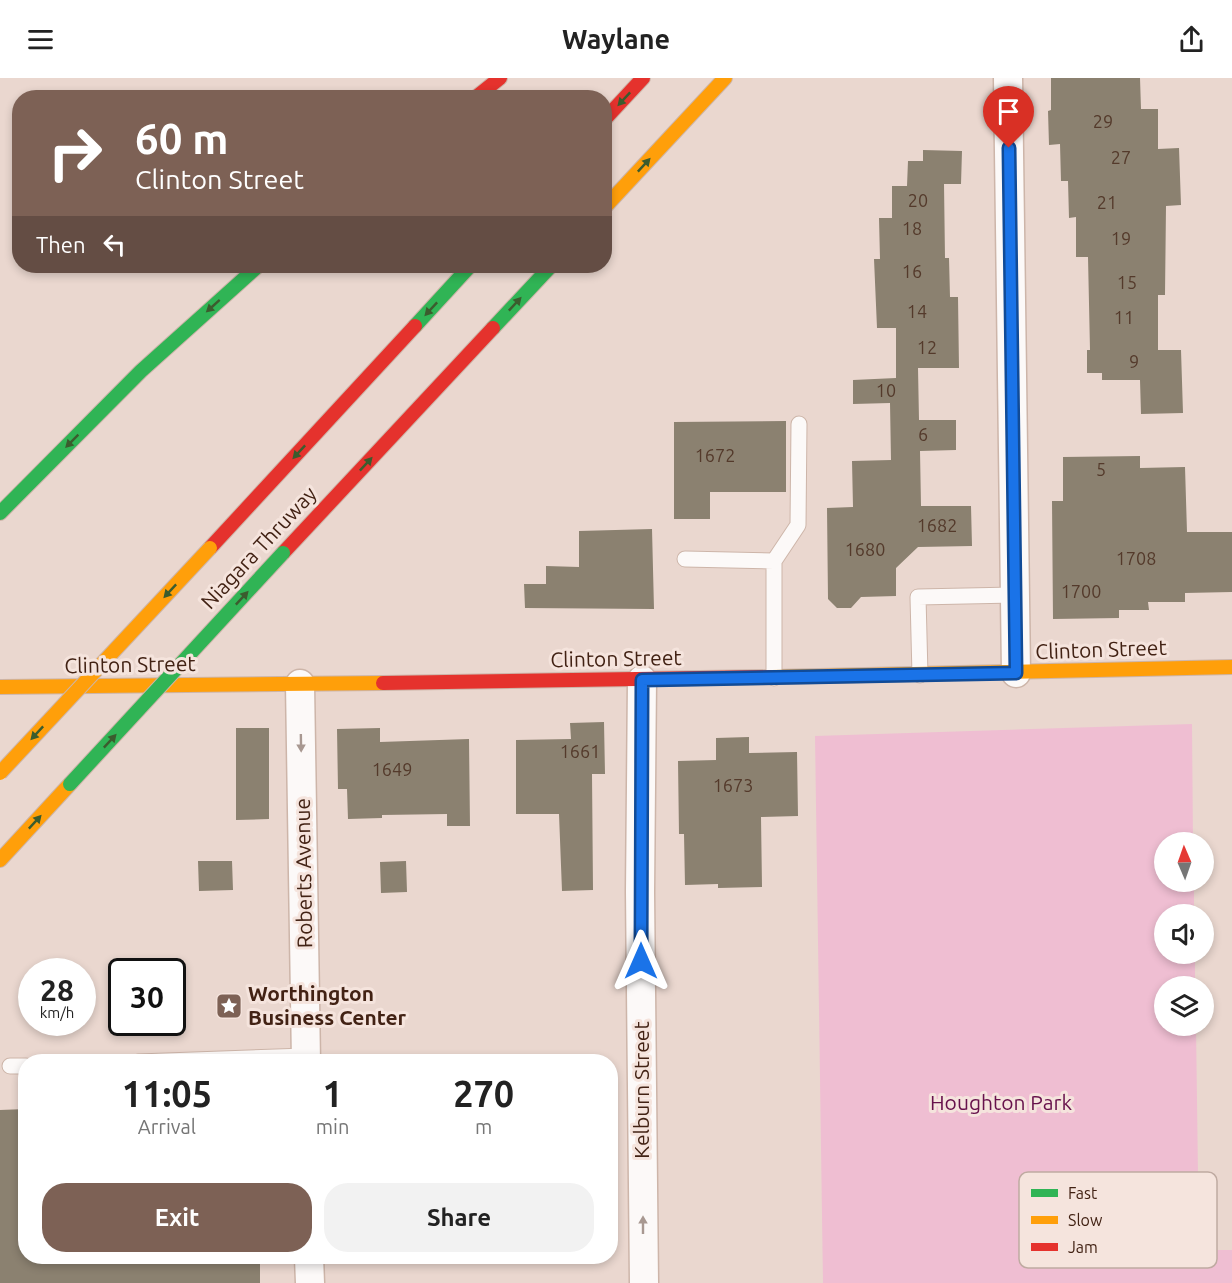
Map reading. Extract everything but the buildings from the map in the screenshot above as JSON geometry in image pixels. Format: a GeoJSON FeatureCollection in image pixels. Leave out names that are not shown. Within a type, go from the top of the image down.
{"type":"FeatureCollection","features":[{"type":"Feature","properties":{"kind":"main road"},"geometry":{"type":"LineString","coordinates":[[485,90],[500,78]]}},
{"type":"Feature","properties":{"kind":"main road"},"geometry":{"type":"LineString","coordinates":[[612,111],[643,78]]}},
{"type":"Feature","properties":{"kind":"main road"},"geometry":{"type":"LineString","coordinates":[[612,199],[725,78]]}},
{"type":"Feature","properties":{"kind":"main road"},"geometry":{"type":"LineString","coordinates":[[0,513],[141,371],[250,273]]}},
{"type":"Feature","properties":{"kind":"main road","name":"Niagara Thruway"},"geometry":{"type":"LineString","coordinates":[[0,773],[464,273]]}},
{"type":"Feature","properties":{"kind":"main road","name":"Niagara Thruway"},"geometry":{"type":"LineString","coordinates":[[0,860],[544,273]]}},
{"type":"Feature","properties":{"kind":"main road","name":"Clinton Street"},"geometry":{"type":"LineString","coordinates":[[0,687],[774,678],[1232,667]]}},
{"type":"Feature","properties":{"kind":"street"},"geometry":{"type":"LineString","coordinates":[[1008,78],[1016,673]]}},
{"type":"Feature","properties":{"kind":"street","name":"Kelburn Street"},"geometry":{"type":"LineString","coordinates":[[642,680],[640,892],[644,1283]]}},
{"type":"Feature","properties":{"kind":"street","name":"Roberts Avenue"},"geometry":{"type":"LineString","coordinates":[[300,684],[306,1054]]}},
{"type":"Feature","properties":{"kind":"street"},"geometry":{"type":"LineString","coordinates":[[309,1264],[310,1283]]}},
{"type":"Feature","properties":{"kind":"lane"},"geometry":{"type":"LineString","coordinates":[[774,678],[774,561],[798,525],[799,424]]}},
{"type":"Feature","properties":{"kind":"lane"},"geometry":{"type":"LineString","coordinates":[[685,559],[774,561]]}},
{"type":"Feature","properties":{"kind":"lane"},"geometry":{"type":"LineString","coordinates":[[920,675],[918,597],[1014,595]]}},
{"type":"Feature","properties":{"kind":"green space","name":"Houghton Park"},"geometry":{"type":"Polygon","coordinates":[[[1192,724],[1193,832],[1154,832],[1154,892],[1194,892],[1194,904],[1154,904],[1154,964],[1195,964],[1195,976],[1154,976],[1154,1036],[1196,1036],[1198,1172],[1019,1172],[1019,1268],[1217,1268],[1217,1250],[1232,1250],[1232,1283],[823,1283],[815,736],[1192,724]]]}},
{"type":"Feature","properties":{"kind":"traffic: fast"},"geometry":{"type":"LineString","coordinates":[[0,513],[141,371],[250,273]]}},
{"type":"Feature","properties":{"kind":"traffic: fast"},"geometry":{"type":"LineString","coordinates":[[415,326],[464,273]]}},
{"type":"Feature","properties":{"kind":"traffic: fast"},"geometry":{"type":"LineString","coordinates":[[493,328],[544,273]]}},
{"type":"Feature","properties":{"kind":"traffic: fast"},"geometry":{"type":"LineString","coordinates":[[70,784],[283,553]]}},
{"type":"Feature","properties":{"kind":"traffic: slow"},"geometry":{"type":"LineString","coordinates":[[612,199],[725,78]]}},
{"type":"Feature","properties":{"kind":"traffic: slow"},"geometry":{"type":"LineString","coordinates":[[0,773],[210,548]]}},
{"type":"Feature","properties":{"kind":"traffic: slow"},"geometry":{"type":"LineString","coordinates":[[772,677],[1232,667]]}},
{"type":"Feature","properties":{"kind":"traffic: slow"},"geometry":{"type":"LineString","coordinates":[[0,687],[383,683]]}},
{"type":"Feature","properties":{"kind":"traffic: slow"},"geometry":{"type":"LineString","coordinates":[[0,860],[70,784]]}},
{"type":"Feature","properties":{"kind":"traffic: jam"},"geometry":{"type":"LineString","coordinates":[[485,90],[500,78]]}},
{"type":"Feature","properties":{"kind":"traffic: jam"},"geometry":{"type":"LineString","coordinates":[[612,111],[643,78]]}},
{"type":"Feature","properties":{"kind":"traffic: jam"},"geometry":{"type":"LineString","coordinates":[[210,548],[415,326]]}},
{"type":"Feature","properties":{"kind":"traffic: jam"},"geometry":{"type":"LineString","coordinates":[[283,553],[493,328]]}},
{"type":"Feature","properties":{"kind":"traffic: jam"},"geometry":{"type":"LineString","coordinates":[[383,683],[772,677]]}},
{"type":"Feature","properties":{"kind":"place","name":"Worthington Business Center"},"geometry":{"type":"Point","coordinates":[229,1006]}},
{"type":"Feature","properties":{"kind":"route"},"geometry":{"type":"LineString","coordinates":[[641,961],[642,680],[1016,673],[1009,148]]}}]}
